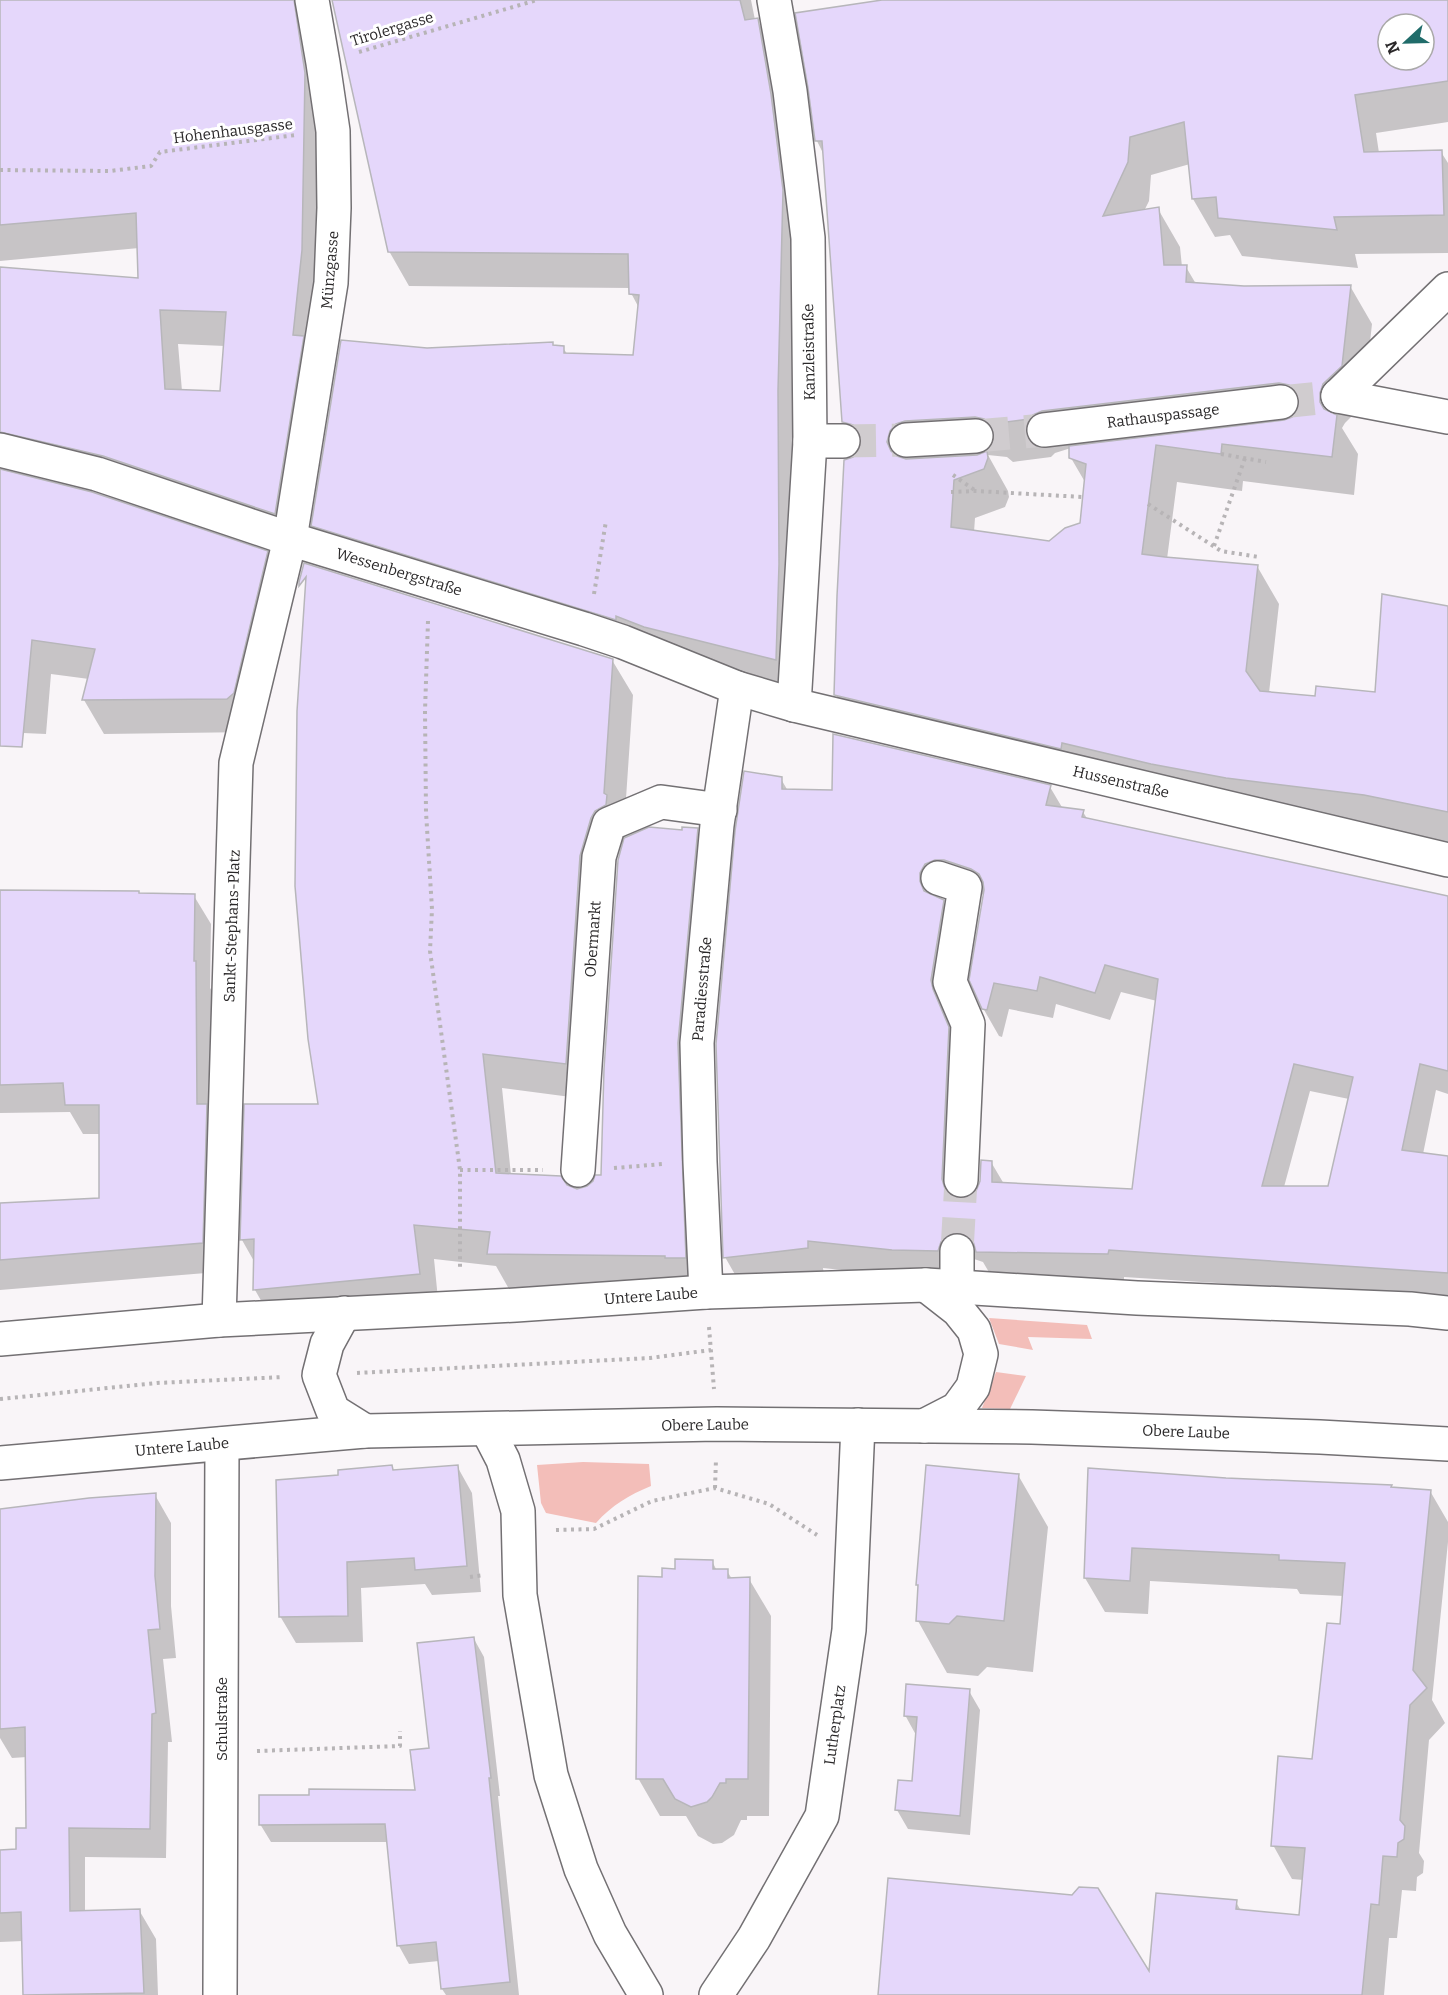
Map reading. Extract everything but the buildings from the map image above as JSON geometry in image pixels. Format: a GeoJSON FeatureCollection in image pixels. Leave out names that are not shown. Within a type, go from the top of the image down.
{"type":"FeatureCollection","features":[{"type":"Feature","properties":{"kind":"street","name":"Münzgasse"},"geometry":{"type":"LineString","coordinates":[[290,539],[331,283],[334,208],[333,131],[312,0]]}},
{"type":"Feature","properties":{"kind":"street","name":"Kanzleistraße"},"geometry":{"type":"LineString","coordinates":[[774,0],[790,91],[808,238],[810,441],[794,705]]}},
{"type":"Feature","properties":{"kind":"street"},"geometry":{"type":"LineString","coordinates":[[1448,289],[1338,396],[1448,417]]}},
{"type":"Feature","properties":{"kind":"street","name":"Rathauspassage"},"geometry":{"type":"LineString","coordinates":[[1044,430],[1281,402]]}},
{"type":"Feature","properties":{"kind":"street"},"geometry":{"type":"LineString","coordinates":[[906,440],[976,436]]}},
{"type":"Feature","properties":{"kind":"street"},"geometry":{"type":"LineString","coordinates":[[810,441],[843,441]]}},
{"type":"Feature","properties":{"kind":"street","name":"Wessenbergstraße"},"geometry":{"type":"LineString","coordinates":[[0,450],[97,474],[290,539],[584,629],[623,642],[737,688],[794,705]]}},
{"type":"Feature","properties":{"kind":"street","name":"Sankt-Stephans-Platz"},"geometry":{"type":"LineString","coordinates":[[219,1320],[236,763],[290,539]]}},
{"type":"Feature","properties":{"kind":"street","name":"Paradiesstraße"},"geometry":{"type":"LineString","coordinates":[[707,1306],[697,1043],[720,810],[737,688]]}},
{"type":"Feature","properties":{"kind":"street","name":"Hussenstraße"},"geometry":{"type":"LineString","coordinates":[[794,705],[1448,860]]}},
{"type":"Feature","properties":{"kind":"street","name":"Obermarkt"},"geometry":{"type":"LineString","coordinates":[[578,1170],[599,857],[609,824],[661,802],[720,810]]}},
{"type":"Feature","properties":{"kind":"street"},"geometry":{"type":"LineString","coordinates":[[938,878],[965,887],[950,982],[968,1024],[961,1180]]}},
{"type":"Feature","properties":{"kind":"street"},"geometry":{"type":"LineString","coordinates":[[942,1287],[957,1251]]}},
{"type":"Feature","properties":{"kind":"street"},"geometry":{"type":"LineString","coordinates":[[707,1306],[942,1287],[1448,1313]]}},
{"type":"Feature","properties":{"kind":"street","name":"Obere Laube"},"geometry":{"type":"LineString","coordinates":[[924,1426],[957,1409],[973,1387],[981,1354],[974,1330],[942,1287]]}},
{"type":"Feature","properties":{"kind":"street","name":"Untere Laube"},"geometry":{"type":"LineString","coordinates":[[0,1339],[219,1320],[464,1307],[707,1306]]}},
{"type":"Feature","properties":{"kind":"street"},"geometry":{"type":"LineString","coordinates":[[344,1313],[327,1344],[319,1375],[333,1411],[364,1431]]}},
{"type":"Feature","properties":{"kind":"street","name":"Obere Laube"},"geometry":{"type":"LineString","coordinates":[[487,1429],[717,1424],[924,1426],[1320,1437],[1448,1444]]}},
{"type":"Feature","properties":{"kind":"street","name":"Lutherplatz"},"geometry":{"type":"LineString","coordinates":[[716,1995],[754,1938],[822,1816],[849,1630],[858,1425]]}},
{"type":"Feature","properties":{"kind":"street"},"geometry":{"type":"LineString","coordinates":[[487,1429],[503,1460],[518,1511],[520,1595],[551,1775],[581,1869],[610,1934],[646,1995]]}},
{"type":"Feature","properties":{"kind":"street","name":"Untere Laube"},"geometry":{"type":"LineString","coordinates":[[0,1463],[364,1431],[487,1429]]}},
{"type":"Feature","properties":{"kind":"street","name":"Schulstraße"},"geometry":{"type":"LineString","coordinates":[[220,1995],[222,1444]]}},
{"type":"Feature","properties":{"kind":"path","name":"Tirolergasse"},"geometry":{"type":"LineString","coordinates":[[323,63],[465,19],[537,0]]}},
{"type":"Feature","properties":{"kind":"path","name":"Hohenhausgasse"},"geometry":{"type":"LineString","coordinates":[[0,170],[110,171],[151,166],[160,152],[333,131]]}},
{"type":"Feature","properties":{"kind":"path"},"geometry":{"type":"LineString","coordinates":[[1221,454],[1266,462]]}},
{"type":"Feature","properties":{"kind":"path"},"geometry":{"type":"LineString","coordinates":[[1214,546],[1245,458]]}},
{"type":"Feature","properties":{"kind":"path"},"geometry":{"type":"LineString","coordinates":[[952,475],[976,491]]}},
{"type":"Feature","properties":{"kind":"path"},"geometry":{"type":"LineString","coordinates":[[951,492],[976,491],[1083,497]]}},
{"type":"Feature","properties":{"kind":"path"},"geometry":{"type":"LineString","coordinates":[[1148,504],[1221,551],[1259,557]]}},
{"type":"Feature","properties":{"kind":"path"},"geometry":{"type":"LineString","coordinates":[[584,629],[592,602],[606,521]]}},
{"type":"Feature","properties":{"kind":"path"},"geometry":{"type":"LineString","coordinates":[[431,583],[424,711],[426,812],[432,909],[430,951],[460,1170],[459,1250],[464,1307]]}},
{"type":"Feature","properties":{"kind":"path"},"geometry":{"type":"LineString","coordinates":[[460,1170],[578,1170],[700,1162]]}},
{"type":"Feature","properties":{"kind":"path"},"geometry":{"type":"LineString","coordinates":[[707,1306],[714,1390]]}},
{"type":"Feature","properties":{"kind":"path"},"geometry":{"type":"LineString","coordinates":[[715,1488],[716,1452]]}},
{"type":"Feature","properties":{"kind":"path"},"geometry":{"type":"LineString","coordinates":[[519,1531],[594,1529],[652,1501],[715,1488],[769,1504],[854,1557]]}},
{"type":"Feature","properties":{"kind":"path"},"geometry":{"type":"LineString","coordinates":[[222,1752],[400,1746],[400,1731]]}},
{"type":"Feature","properties":{"kind":"shaded area"},"geometry":{"type":"Polygon","coordinates":[[[989,1318],[1087,1325],[1092,1339],[1028,1337],[1033,1350],[999,1344],[989,1318]]]}},
{"type":"Feature","properties":{"kind":"shaded area"},"geometry":{"type":"Polygon","coordinates":[[[996,1372],[1026,1376],[1010,1409],[982,1408],[996,1372]]]}},
{"type":"Feature","properties":{"kind":"shaded area"},"geometry":{"type":"Polygon","coordinates":[[[583,1462],[649,1464],[651,1486],[621,1501],[596,1523],[546,1513],[541,1503],[537,1465],[583,1462]]]}},
{"type":"Feature","properties":{"kind":"tunnel"},"geometry":{"type":"LineString","coordinates":[[1281,402],[1338,396]]}},
{"type":"Feature","properties":{"kind":"tunnel"},"geometry":{"type":"LineString","coordinates":[[976,436],[1044,430]]}},
{"type":"Feature","properties":{"kind":"tunnel"},"geometry":{"type":"LineString","coordinates":[[843,441],[906,440]]}},
{"type":"Feature","properties":{"kind":"tunnel"},"geometry":{"type":"LineString","coordinates":[[957,1251],[961,1180]]}}]}
